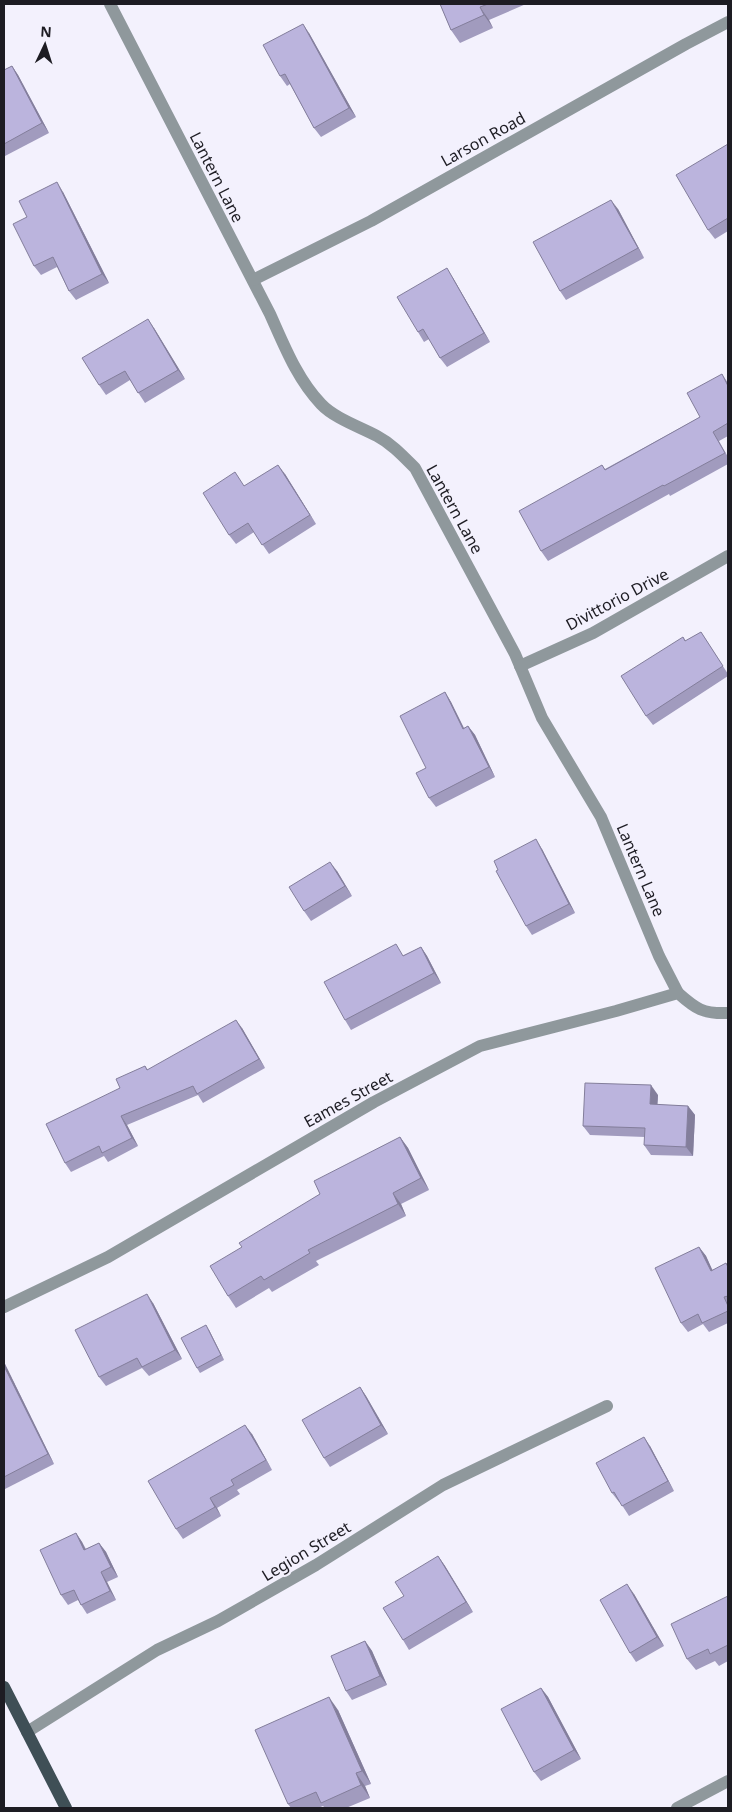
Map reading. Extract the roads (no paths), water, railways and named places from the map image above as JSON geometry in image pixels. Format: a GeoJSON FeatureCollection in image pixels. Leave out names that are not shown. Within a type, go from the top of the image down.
{"type":"FeatureCollection","features":[{"type":"Feature","properties":{"kind":"main road"},"geometry":{"type":"LineString","coordinates":[[4,1687],[66,1808]]}},
{"type":"Feature","properties":{"kind":"street","name":"Lantern Lane"},"geometry":{"type":"LineString","coordinates":[[110,4],[253,280],[291,359],[321,405],[349,423],[378,437],[397,450],[415,468],[489,604],[520,666],[542,718],[601,817],[659,956],[678,993]]}},
{"type":"Feature","properties":{"kind":"street","name":"Larson Road"},"geometry":{"type":"LineString","coordinates":[[253,280],[371,221],[728,22]]}},
{"type":"Feature","properties":{"kind":"street","name":"Divittorio Drive"},"geometry":{"type":"LineString","coordinates":[[520,666],[593,633],[728,556]]}},
{"type":"Feature","properties":{"kind":"street"},"geometry":{"type":"LineString","coordinates":[[678,993],[694,1007],[713,1014],[728,1013]]}},
{"type":"Feature","properties":{"kind":"street","name":"Eames Street"},"geometry":{"type":"LineString","coordinates":[[4,1307],[108,1257],[374,1102],[480,1046],[678,993]]}},
{"type":"Feature","properties":{"kind":"street","name":"Legion Street"},"geometry":{"type":"LineString","coordinates":[[27,1732],[157,1650],[218,1622],[316,1565],[442,1485],[607,1406]]}},
{"type":"Feature","properties":{"kind":"street"},"geometry":{"type":"LineString","coordinates":[[677,1808],[728,1780]]}}]}
